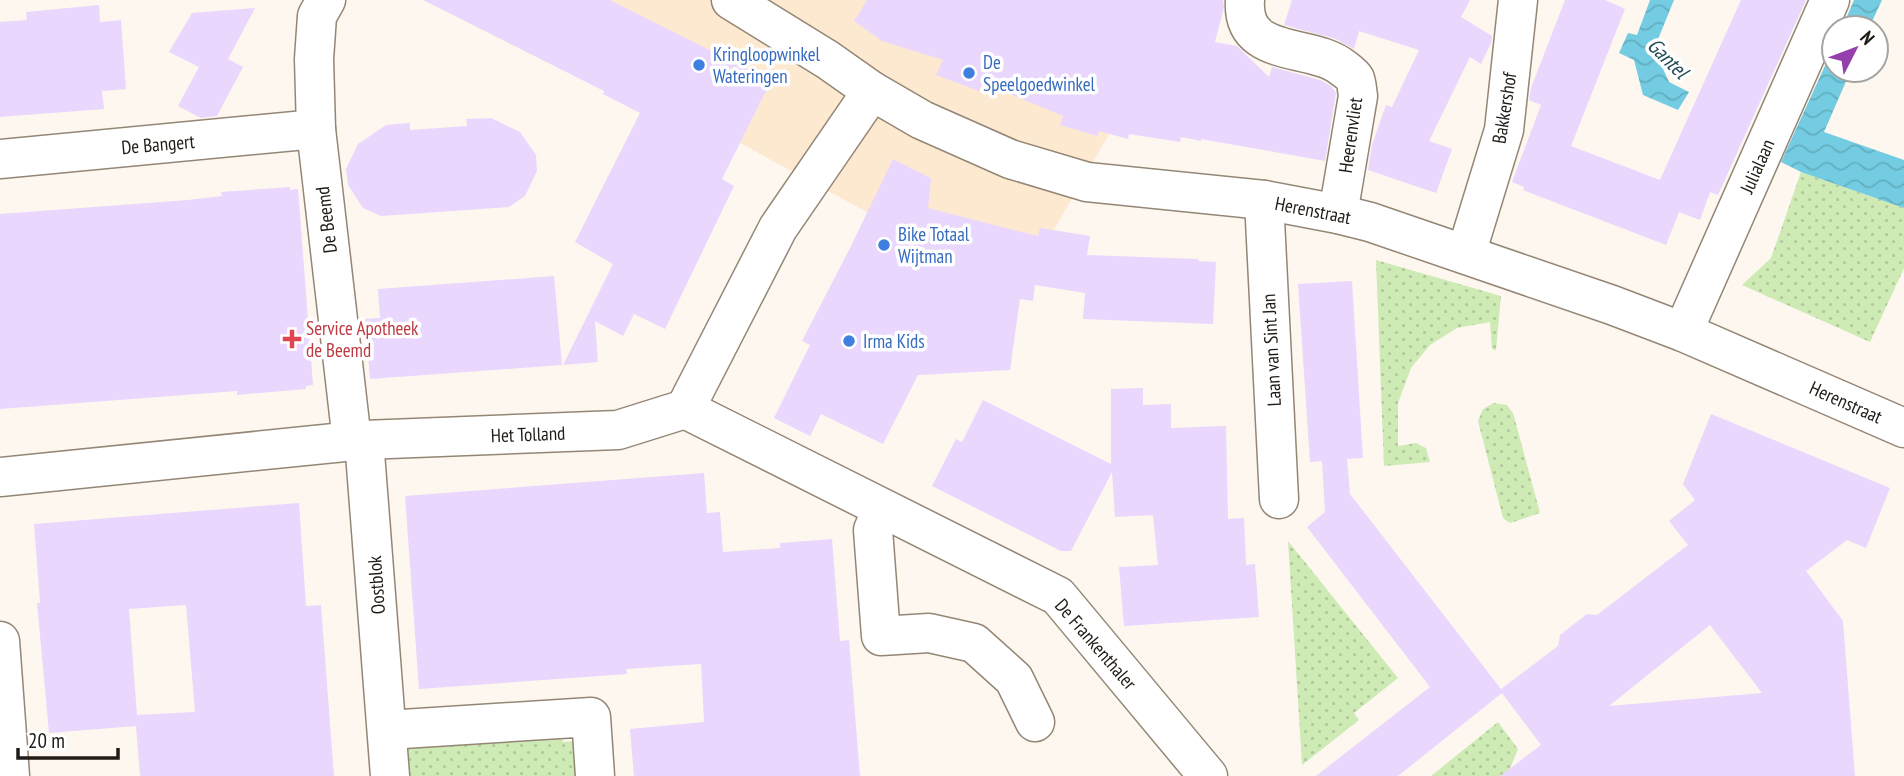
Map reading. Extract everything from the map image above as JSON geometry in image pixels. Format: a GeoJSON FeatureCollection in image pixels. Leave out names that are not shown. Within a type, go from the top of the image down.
{"type":"FeatureCollection","features":[{"type":"Feature","properties":{"kind":"street","name":"De Beemd"},"geometry":{"type":"LineString","coordinates":[[326,0],[317,16],[314,59],[316,129],[358,441]]}},
{"type":"Feature","properties":{"kind":"street","name":"Herenstraat"},"geometry":{"type":"LineString","coordinates":[[732,0],[872,91],[922,120],[1010,159],[1087,182],[1264,200],[1370,222],[1683,332],[1904,428]]}},
{"type":"Feature","properties":{"kind":"street","name":"Heerenvliet"},"geometry":{"type":"LineString","coordinates":[[1245,0],[1244,13],[1252,31],[1263,41],[1335,61],[1355,78],[1358,96],[1338,214]]}},
{"type":"Feature","properties":{"kind":"street","name":"Bakkershof"},"geometry":{"type":"LineString","coordinates":[[1466,254],[1504,131],[1518,0]]}},
{"type":"Feature","properties":{"kind":"street","name":"Julialaan"},"geometry":{"type":"LineString","coordinates":[[1683,332],[1830,0]]}},
{"type":"Feature","properties":{"kind":"street"},"geometry":{"type":"LineString","coordinates":[[685,410],[778,228],[872,91]]}},
{"type":"Feature","properties":{"kind":"street","name":"De Bangert"},"geometry":{"type":"LineString","coordinates":[[0,159],[316,129]]}},
{"type":"Feature","properties":{"kind":"street","name":"Laan van Sint Jan"},"geometry":{"type":"LineString","coordinates":[[1264,200],[1279,499]]}},
{"type":"Feature","properties":{"kind":"street","name":"Het Tolland"},"geometry":{"type":"LineString","coordinates":[[0,477],[358,441],[618,430],[685,410]]}},
{"type":"Feature","properties":{"kind":"street","name":"De Frankenthaler"},"geometry":{"type":"LineString","coordinates":[[685,410],[1058,596],[1208,776]]}},
{"type":"Feature","properties":{"kind":"street","name":"Oostblok"},"geometry":{"type":"LineString","coordinates":[[358,441],[390,776]]}},
{"type":"Feature","properties":{"kind":"street"},"geometry":{"type":"LineString","coordinates":[[882,509],[873,530],[881,636],[929,634],[974,643],[1014,679],[1035,722]]}},
{"type":"Feature","properties":{"kind":"street"},"geometry":{"type":"LineString","coordinates":[[0,641],[10,776]]}},
{"type":"Feature","properties":{"kind":"street"},"geometry":{"type":"LineString","coordinates":[[387,730],[591,717],[595,776]]}},
{"type":"Feature","properties":{"kind":"shaded area"},"geometry":{"type":"Polygon","coordinates":[[[477,0],[1001,0],[1140,80],[1032,268],[876,217],[477,0]]]}},
{"type":"Feature","properties":{"kind":"green space"},"geometry":{"type":"Polygon","coordinates":[[[1801,172],[1904,208],[1904,268],[1870,342],[1742,285],[1771,258],[1801,172]]]}},
{"type":"Feature","properties":{"kind":"green space"},"geometry":{"type":"Polygon","coordinates":[[[1376,260],[1501,296],[1496,350],[1492,349],[1490,322],[1457,328],[1430,345],[1411,368],[1398,403],[1398,446],[1416,443],[1426,448],[1430,462],[1384,466],[1376,260]]]}},
{"type":"Feature","properties":{"kind":"green space"},"geometry":{"type":"Polygon","coordinates":[[[1494,403],[1507,405],[1513,413],[1540,513],[1510,523],[1503,518],[1478,421],[1483,409],[1494,403]]]}},
{"type":"Feature","properties":{"kind":"green space"},"geometry":{"type":"Polygon","coordinates":[[[1288,541],[1398,678],[1354,713],[1359,720],[1302,765],[1288,541]]]}},
{"type":"Feature","properties":{"kind":"green space"},"geometry":{"type":"Polygon","coordinates":[[[1498,722],[1518,749],[1507,776],[1431,776],[1498,722]]]}},
{"type":"Feature","properties":{"kind":"green space"},"geometry":{"type":"Polygon","coordinates":[[[562,738],[563,742],[575,741],[578,776],[400,776],[398,749],[562,738]]]}},
{"type":"Feature","properties":{"kind":"water"},"geometry":{"type":"Polygon","coordinates":[[[1650,0],[1674,0],[1654,49],[1669,82],[1689,92],[1678,110],[1643,95],[1634,60],[1619,53],[1628,33],[1637,35],[1650,0]]]}},
{"type":"Feature","properties":{"kind":"water"},"geometry":{"type":"Polygon","coordinates":[[[1854,0],[1882,0],[1876,14],[1848,14],[1854,0]]]}},
{"type":"Feature","properties":{"kind":"water"},"geometry":{"type":"Polygon","coordinates":[[[1820,77],[1820,84],[1845,84],[1824,132],[1904,160],[1904,208],[1801,172],[1781,162],[1820,77]]]}},
{"type":"Feature","properties":{"kind":"building"},"geometry":{"type":"Polygon","coordinates":[[[423,0],[610,0],[771,81],[722,179],[734,186],[665,329],[634,314],[623,336],[595,321],[598,362],[563,365],[613,264],[575,242],[640,113],[603,94],[604,91],[423,0]]]}},
{"type":"Feature","properties":{"kind":"building"},"geometry":{"type":"Polygon","coordinates":[[[867,0],[1223,0],[1224,7],[1215,42],[1237,46],[1269,77],[1272,67],[1320,80],[1331,86],[1336,93],[1325,161],[1201,139],[1181,137],[1180,142],[1129,134],[1128,139],[1099,131],[1097,136],[1060,125],[1063,116],[983,83],[979,91],[936,75],[943,60],[882,41],[854,21],[867,0]]]}},
{"type":"Feature","properties":{"kind":"building"},"geometry":{"type":"Polygon","coordinates":[[[1292,0],[1470,0],[1461,17],[1492,36],[1491,43],[1481,64],[1470,57],[1429,141],[1452,149],[1436,193],[1368,170],[1372,145],[1386,105],[1392,107],[1419,50],[1359,31],[1354,49],[1336,39],[1284,25],[1292,0]]]}},
{"type":"Feature","properties":{"kind":"building"},"geometry":{"type":"Polygon","coordinates":[[[1565,0],[1605,0],[1625,9],[1571,146],[1660,180],[1741,0],[1806,0],[1718,195],[1710,192],[1700,220],[1679,212],[1666,245],[1523,190],[1524,187],[1512,182],[1541,105],[1529,100],[1531,88],[1565,0]]]}},
{"type":"Feature","properties":{"kind":"building"},"geometry":{"type":"Polygon","coordinates":[[[99,5],[100,22],[121,20],[126,89],[102,91],[104,109],[0,117],[0,22],[27,20],[26,12],[99,5]]]}},
{"type":"Feature","properties":{"kind":"building"},"geometry":{"type":"Polygon","coordinates":[[[255,8],[228,59],[243,67],[217,116],[201,118],[178,106],[199,67],[169,52],[192,13],[255,8]]]}},
{"type":"Feature","properties":{"kind":"building"},"geometry":{"type":"Polygon","coordinates":[[[491,118],[520,132],[536,155],[537,171],[525,196],[509,207],[381,216],[363,208],[348,185],[346,169],[358,144],[386,125],[410,123],[410,130],[467,126],[466,119],[491,118]]]}},
{"type":"Feature","properties":{"kind":"building"},"geometry":{"type":"Polygon","coordinates":[[[893,159],[931,178],[928,208],[1038,236],[1040,228],[1090,236],[1087,255],[1216,262],[1213,324],[1083,319],[1085,293],[1035,285],[1033,301],[1020,299],[1010,370],[918,375],[883,444],[821,414],[810,436],[774,418],[810,345],[802,341],[893,159]]]}},
{"type":"Feature","properties":{"kind":"building"},"geometry":{"type":"Polygon","coordinates":[[[290,187],[290,190],[298,189],[313,385],[306,386],[306,389],[237,395],[237,391],[0,409],[0,214],[188,200],[222,196],[221,192],[290,187]]]}},
{"type":"Feature","properties":{"kind":"building"},"geometry":{"type":"Polygon","coordinates":[[[554,276],[562,365],[370,379],[365,319],[380,318],[378,289],[554,276]]]}},
{"type":"Feature","properties":{"kind":"building"},"geometry":{"type":"Polygon","coordinates":[[[1352,281],[1363,458],[1347,459],[1350,494],[1501,689],[1558,646],[1560,635],[1587,614],[1597,615],[1688,545],[1669,521],[1695,500],[1683,484],[1711,414],[1890,488],[1866,548],[1847,540],[1806,571],[1843,621],[1855,776],[1500,776],[1541,745],[1502,693],[1398,776],[1316,776],[1430,687],[1307,527],[1325,512],[1322,461],[1310,462],[1298,284],[1352,281]],[[1710,625],[1609,706],[1762,693],[1710,625]]]}},
{"type":"Feature","properties":{"kind":"building"},"geometry":{"type":"Polygon","coordinates":[[[1143,388],[1143,405],[1171,404],[1171,428],[1226,426],[1228,519],[1244,518],[1246,565],[1255,564],[1259,617],[1124,626],[1119,567],[1158,565],[1153,515],[1115,517],[1112,472],[1071,551],[1061,551],[932,486],[956,439],[962,442],[983,400],[1111,464],[1111,389],[1143,388]]]}},
{"type":"Feature","properties":{"kind":"building"},"geometry":{"type":"Polygon","coordinates":[[[704,473],[707,513],[720,512],[723,552],[780,548],[780,543],[832,539],[840,641],[849,640],[860,776],[634,776],[630,729],[704,722],[701,664],[626,669],[627,674],[419,689],[405,496],[704,473]]]}},
{"type":"Feature","properties":{"kind":"building"},"geometry":{"type":"Polygon","coordinates":[[[299,503],[306,606],[321,605],[334,776],[140,776],[136,726],[49,733],[37,603],[40,603],[34,524],[299,503]],[[186,605],[129,609],[137,715],[195,712],[186,605]]]}},
{"type":"Feature","properties":{"kind":"place","name":"Kringloopwinkel Wateringen"},"geometry":{"type":"Point","coordinates":[699,65]}},
{"type":"Feature","properties":{"kind":"place","name":"De Speelgoedwinkel"},"geometry":{"type":"Point","coordinates":[969,73]}},
{"type":"Feature","properties":{"kind":"place","name":"Bike Totaal Wijtman"},"geometry":{"type":"Point","coordinates":[884,245]}},
{"type":"Feature","properties":{"kind":"place","name":"Service Apotheek de Beemd"},"geometry":{"type":"Point","coordinates":[292,339]}},
{"type":"Feature","properties":{"kind":"place","name":"Irma Kids"},"geometry":{"type":"Point","coordinates":[849,341]}},
{"type":"Feature","properties":{"kind":"water label","name":"Gantel"},"geometry":{"type":"Point","coordinates":[1668,58]}}]}
